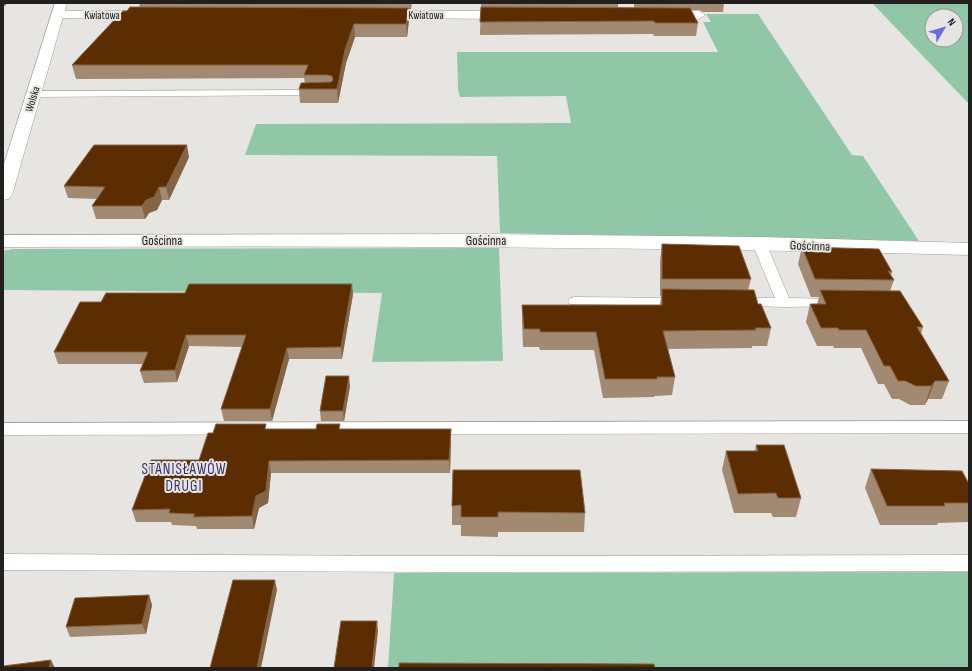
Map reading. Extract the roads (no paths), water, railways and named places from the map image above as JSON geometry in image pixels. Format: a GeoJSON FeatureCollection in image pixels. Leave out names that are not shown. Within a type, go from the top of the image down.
{"type":"FeatureCollection","features":[{"type":"Feature","properties":{"kind":"street","name":"Kwiatowa"},"geometry":{"type":"LineString","coordinates":[[59,9],[162,15]]}},
{"type":"Feature","properties":{"kind":"street","name":"Wolska"},"geometry":{"type":"LineString","coordinates":[[3,195],[6,177],[59,9]]}},
{"type":"Feature","properties":{"kind":"street"},"geometry":{"type":"LineString","coordinates":[[651,15],[699,14]]}},
{"type":"Feature","properties":{"kind":"street","name":"Kwiatowa"},"geometry":{"type":"LineString","coordinates":[[367,15],[525,15]]}},
{"type":"Feature","properties":{"kind":"street","name":"Gościnna"},"geometry":{"type":"LineString","coordinates":[[3,241],[482,240],[759,243],[969,249]]}},
{"type":"Feature","properties":{"kind":"lane"},"geometry":{"type":"LineString","coordinates":[[33,94],[328,93]]}},
{"type":"Feature","properties":{"kind":"lane"},"geometry":{"type":"LineString","coordinates":[[759,243],[784,303]]}},
{"type":"Feature","properties":{"kind":"lane"},"geometry":{"type":"LineString","coordinates":[[575,301],[691,302]]}},
{"type":"Feature","properties":{"kind":"lane"},"geometry":{"type":"LineString","coordinates":[[722,302],[847,303]]}},
{"type":"Feature","properties":{"kind":"lane"},"geometry":{"type":"LineString","coordinates":[[3,429],[969,427]]}},
{"type":"Feature","properties":{"kind":"lane"},"geometry":{"type":"LineString","coordinates":[[3,562],[437,564],[969,563]]}},
{"type":"Feature","properties":{"kind":"district","name":"STANISŁAWÓW DRUGI"},"geometry":{"type":"Point","coordinates":[184,478]}}]}
